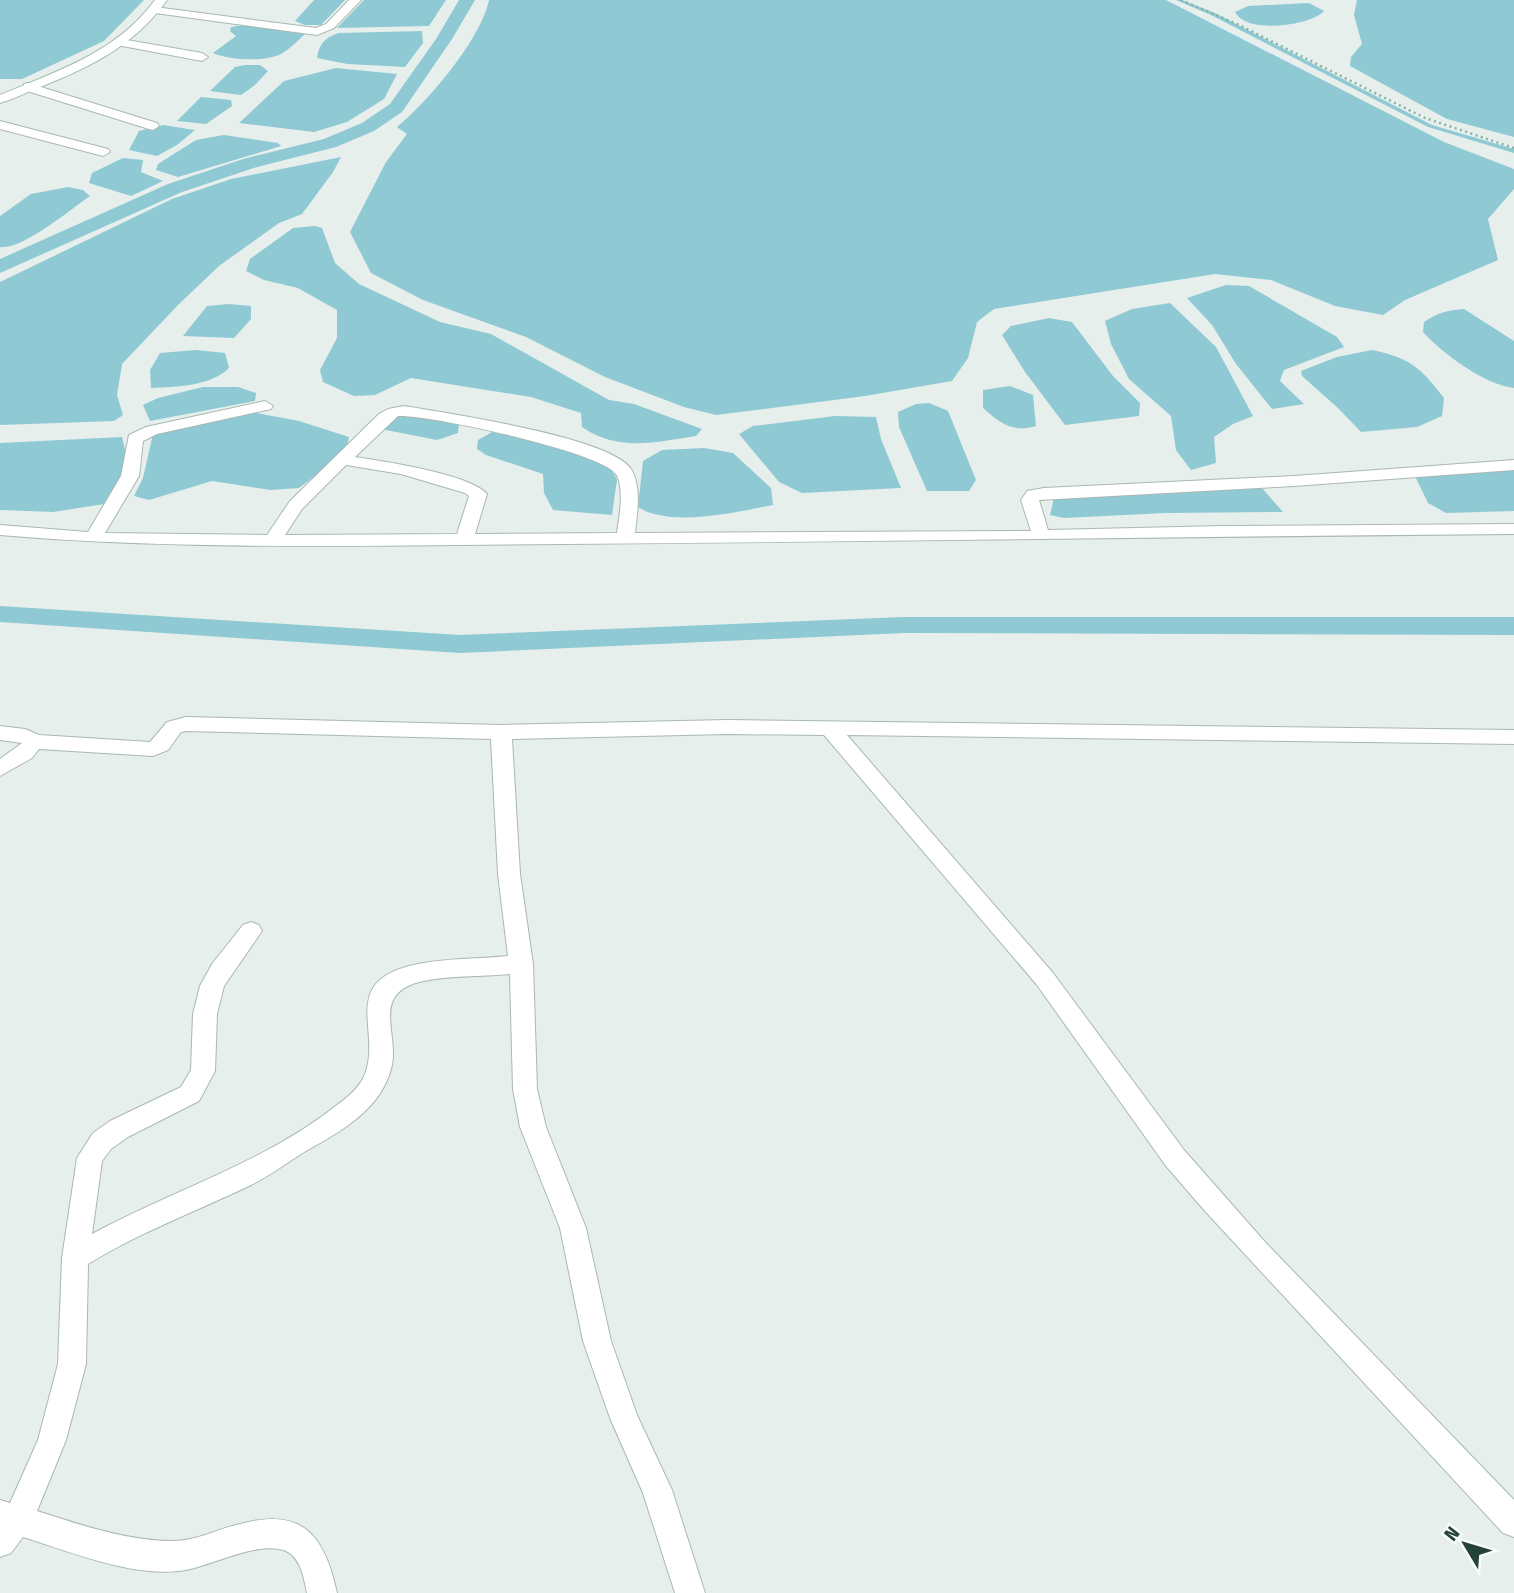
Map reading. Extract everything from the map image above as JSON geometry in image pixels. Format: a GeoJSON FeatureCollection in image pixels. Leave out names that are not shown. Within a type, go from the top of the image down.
{"type":"FeatureCollection","features":[{"type":"Feature","properties":{"kind":"street"},"geometry":{"type":"LineString","coordinates":[[0,99],[89,61],[121,43],[158,5],[317,32],[330,26],[355,0]]}},
{"type":"Feature","properties":{"kind":"street"},"geometry":{"type":"LineString","coordinates":[[121,43],[202,57]]}},
{"type":"Feature","properties":{"kind":"street"},"geometry":{"type":"LineString","coordinates":[[29,87],[153,126]]}},
{"type":"Feature","properties":{"kind":"street"},"geometry":{"type":"LineString","coordinates":[[0,125],[103,152]]}},
{"type":"Feature","properties":{"kind":"street"},"geometry":{"type":"LineString","coordinates":[[93,538],[130,476],[135,439],[152,430],[265,406]]}},
{"type":"Feature","properties":{"kind":"street"},"geometry":{"type":"LineString","coordinates":[[272,540],[296,505],[385,417],[404,411],[562,444],[612,461],[624,470],[628,487],[625,538]]}},
{"type":"Feature","properties":{"kind":"street"},"geometry":{"type":"LineString","coordinates":[[344,460],[403,469],[471,489],[478,494],[477,502],[464,539]]}},
{"type":"Feature","properties":{"kind":"street"},"geometry":{"type":"LineString","coordinates":[[1041,536],[1030,500],[1033,495],[1044,493],[1294,481],[1514,465]]}},
{"type":"Feature","properties":{"kind":"street"},"geometry":{"type":"LineString","coordinates":[[0,530],[93,538],[272,540],[1041,536],[1223,531],[1514,529]]}},
{"type":"Feature","properties":{"kind":"street"},"geometry":{"type":"LineString","coordinates":[[0,733],[25,736],[34,742],[153,749],[161,745],[174,727],[186,724],[501,732],[726,727],[1514,737]]}},
{"type":"Feature","properties":{"kind":"street"},"geometry":{"type":"LineString","coordinates":[[831,730],[1045,979],[1175,1158],[1256,1250],[1514,1522]]}},
{"type":"Feature","properties":{"kind":"street"},"geometry":{"type":"LineString","coordinates":[[501,732],[509,874],[521,964],[525,1089],[533,1127],[573,1228],[597,1341],[624,1418],[657,1490],[690,1593]]}},
{"type":"Feature","properties":{"kind":"street"},"geometry":{"type":"LineString","coordinates":[[0,769],[25,753],[34,742]]}},
{"type":"Feature","properties":{"kind":"street"},"geometry":{"type":"LineString","coordinates":[[251,931],[220,970],[212,986],[205,1014],[203,1071],[190,1094],[119,1129],[95,1149],[90,1158],[75,1258],[72,1364],[52,1440],[6,1526],[147,1556],[180,1556],[250,1537],[274,1534],[296,1538],[314,1560],[322,1593]]}},
{"type":"Feature","properties":{"kind":"street"},"geometry":{"type":"LineString","coordinates":[[75,1258],[99,1242],[245,1176],[322,1130],[346,1111],[369,1091],[379,1075],[381,1058],[376,1008],[385,989],[401,977],[418,973],[521,964]]}},
{"type":"Feature","properties":{"kind":"path"},"geometry":{"type":"LineString","coordinates":[[1181,0],[1230,21],[1425,118],[1514,148]]}},
{"type":"Feature","properties":{"kind":"water"},"geometry":{"type":"Polygon","coordinates":[[[0,0],[144,0],[104,41],[22,79],[0,79],[0,0]]]}},
{"type":"Feature","properties":{"kind":"water"},"geometry":{"type":"Polygon","coordinates":[[[314,0],[345,0],[321,25],[305,25],[295,21],[314,0]]]}},
{"type":"Feature","properties":{"kind":"water"},"geometry":{"type":"Polygon","coordinates":[[[364,0],[446,0],[429,26],[337,28],[364,0]]]}},
{"type":"Feature","properties":{"kind":"water"},"geometry":{"type":"Polygon","coordinates":[[[489,0],[1166,0],[1444,142],[1514,169],[1514,189],[1488,219],[1498,260],[1405,300],[1383,315],[1335,306],[1271,280],[1215,274],[994,309],[977,322],[968,358],[952,381],[865,396],[716,415],[684,407],[605,377],[526,337],[423,300],[371,273],[350,232],[386,162],[407,134],[397,127],[452,69],[476,33],[489,0]]]}},
{"type":"Feature","properties":{"kind":"water"},"geometry":{"type":"Polygon","coordinates":[[[1357,0],[1514,0],[1514,137],[1447,119],[1350,66],[1351,57],[1362,44],[1354,15],[1357,0]]]}},
{"type":"Feature","properties":{"kind":"water"},"geometry":{"type":"Polygon","coordinates":[[[1309,3],[1324,11],[1308,20],[1285,25],[1251,23],[1240,18],[1235,12],[1248,6],[1309,3]]]}},
{"type":"Feature","properties":{"kind":"water"},"geometry":{"type":"Polygon","coordinates":[[[244,25],[305,34],[286,51],[263,59],[228,57],[213,53],[236,36],[230,31],[231,27],[244,25]]]}},
{"type":"Feature","properties":{"kind":"water"},"geometry":{"type":"Polygon","coordinates":[[[422,31],[423,43],[405,67],[347,64],[317,58],[324,42],[339,33],[422,31]]]}},
{"type":"Feature","properties":{"kind":"water"},"geometry":{"type":"Polygon","coordinates":[[[260,65],[268,71],[241,95],[210,91],[235,67],[260,65]]]}},
{"type":"Feature","properties":{"kind":"water"},"geometry":{"type":"Polygon","coordinates":[[[336,68],[397,74],[384,99],[347,122],[314,132],[239,123],[284,81],[336,68]]]}},
{"type":"Feature","properties":{"kind":"water"},"geometry":{"type":"Polygon","coordinates":[[[201,97],[231,100],[232,106],[206,124],[177,121],[201,97]]]}},
{"type":"Feature","properties":{"kind":"water"},"geometry":{"type":"Polygon","coordinates":[[[163,125],[195,130],[177,145],[157,156],[129,150],[139,131],[163,125]]]}},
{"type":"Feature","properties":{"kind":"water"},"geometry":{"type":"Polygon","coordinates":[[[224,135],[278,143],[281,146],[178,177],[156,170],[158,164],[196,140],[224,135]]]}},
{"type":"Feature","properties":{"kind":"water"},"geometry":{"type":"Polygon","coordinates":[[[341,157],[302,214],[279,223],[219,266],[122,364],[117,395],[123,415],[114,421],[0,425],[0,282],[172,199],[231,179],[341,157]]]}},
{"type":"Feature","properties":{"kind":"water"},"geometry":{"type":"Polygon","coordinates":[[[123,158],[143,160],[141,172],[163,181],[131,196],[89,183],[92,173],[123,158]]]}},
{"type":"Feature","properties":{"kind":"water"},"geometry":{"type":"Polygon","coordinates":[[[68,187],[83,190],[90,196],[33,236],[20,243],[0,247],[0,216],[31,194],[68,187]]]}},
{"type":"Feature","properties":{"kind":"water"},"geometry":{"type":"Polygon","coordinates":[[[293,228],[322,228],[335,263],[359,284],[440,322],[491,334],[609,400],[634,404],[702,429],[696,436],[652,442],[623,442],[609,440],[582,427],[581,413],[531,397],[411,378],[375,395],[354,396],[323,382],[320,370],[337,338],[337,310],[298,288],[264,280],[246,271],[250,259],[293,228]]]}},
{"type":"Feature","properties":{"kind":"water"},"geometry":{"type":"Polygon","coordinates":[[[1226,285],[1249,286],[1337,337],[1344,347],[1284,370],[1280,381],[1304,404],[1272,409],[1236,364],[1212,325],[1187,298],[1226,285]]]}},
{"type":"Feature","properties":{"kind":"water"},"geometry":{"type":"Polygon","coordinates":[[[1170,303],[1216,347],[1253,416],[1233,424],[1214,437],[1216,463],[1191,470],[1176,450],[1171,416],[1129,379],[1111,344],[1105,321],[1132,309],[1170,303]]]}},
{"type":"Feature","properties":{"kind":"water"},"geometry":{"type":"Polygon","coordinates":[[[207,306],[251,306],[251,319],[234,338],[183,336],[207,306]]]}},
{"type":"Feature","properties":{"kind":"water"},"geometry":{"type":"Polygon","coordinates":[[[1464,309],[1514,341],[1514,388],[1490,381],[1465,367],[1423,332],[1424,322],[1429,319],[1443,312],[1464,309]]]}},
{"type":"Feature","properties":{"kind":"water"},"geometry":{"type":"Polygon","coordinates":[[[1049,318],[1072,322],[1113,376],[1140,403],[1139,416],[1065,425],[1025,372],[1002,335],[1011,326],[1049,318]]]}},
{"type":"Feature","properties":{"kind":"water"},"geometry":{"type":"Polygon","coordinates":[[[196,350],[225,353],[229,368],[203,382],[151,388],[150,370],[160,353],[196,350]]]}},
{"type":"Feature","properties":{"kind":"water"},"geometry":{"type":"Polygon","coordinates":[[[1372,350],[1396,357],[1421,371],[1444,398],[1442,416],[1417,427],[1361,432],[1302,376],[1301,371],[1337,357],[1372,350]]]}},
{"type":"Feature","properties":{"kind":"water"},"geometry":{"type":"Polygon","coordinates":[[[1010,386],[1033,395],[1036,426],[1020,428],[1007,425],[983,408],[983,390],[1010,386]]]}},
{"type":"Feature","properties":{"kind":"water"},"geometry":{"type":"Polygon","coordinates":[[[203,387],[238,387],[256,393],[255,401],[150,421],[143,405],[158,398],[203,387]]]}},
{"type":"Feature","properties":{"kind":"water"},"geometry":{"type":"Polygon","coordinates":[[[929,403],[948,411],[976,480],[969,491],[927,491],[899,427],[898,412],[916,404],[929,403]]]}},
{"type":"Feature","properties":{"kind":"water"},"geometry":{"type":"Polygon","coordinates":[[[246,411],[299,421],[349,437],[346,452],[299,488],[271,490],[212,481],[149,500],[134,496],[143,478],[153,434],[246,411]]]}},
{"type":"Feature","properties":{"kind":"water"},"geometry":{"type":"Polygon","coordinates":[[[393,414],[410,414],[459,424],[458,433],[437,440],[381,429],[393,414]]]}},
{"type":"Feature","properties":{"kind":"water"},"geometry":{"type":"Polygon","coordinates":[[[835,416],[876,417],[881,439],[901,488],[802,493],[779,482],[739,434],[753,426],[835,416]]]}},
{"type":"Feature","properties":{"kind":"water"},"geometry":{"type":"Polygon","coordinates":[[[492,432],[554,445],[608,462],[617,480],[612,515],[553,510],[544,493],[543,474],[486,455],[477,449],[478,440],[492,432]]]}},
{"type":"Feature","properties":{"kind":"water"},"geometry":{"type":"Polygon","coordinates":[[[122,437],[130,471],[111,503],[53,512],[0,510],[0,443],[122,437]]]}},
{"type":"Feature","properties":{"kind":"water"},"geometry":{"type":"Polygon","coordinates":[[[704,448],[733,453],[771,488],[773,505],[723,514],[685,517],[668,517],[638,507],[643,461],[662,450],[704,448]]]}},
{"type":"Feature","properties":{"kind":"water"},"geometry":{"type":"Polygon","coordinates":[[[1514,467],[1514,511],[1446,513],[1428,503],[1414,474],[1514,467]]]}},
{"type":"Feature","properties":{"kind":"water"},"geometry":{"type":"Polygon","coordinates":[[[1261,487],[1283,512],[1166,513],[1064,518],[1050,515],[1054,498],[1261,487]]]}},
{"type":"Feature","properties":{"kind":"waterway"},"geometry":{"type":"LineString","coordinates":[[0,267],[175,188],[250,163],[330,143],[368,127],[396,108],[444,39],[467,0]]}},
{"type":"Feature","properties":{"kind":"waterway"},"geometry":{"type":"LineString","coordinates":[[1178,0],[1213,14],[1430,126],[1514,151]]}},
{"type":"Feature","properties":{"kind":"waterway"},"geometry":{"type":"LineString","coordinates":[[0,614],[460,644],[904,625],[1514,626]]}}]}
